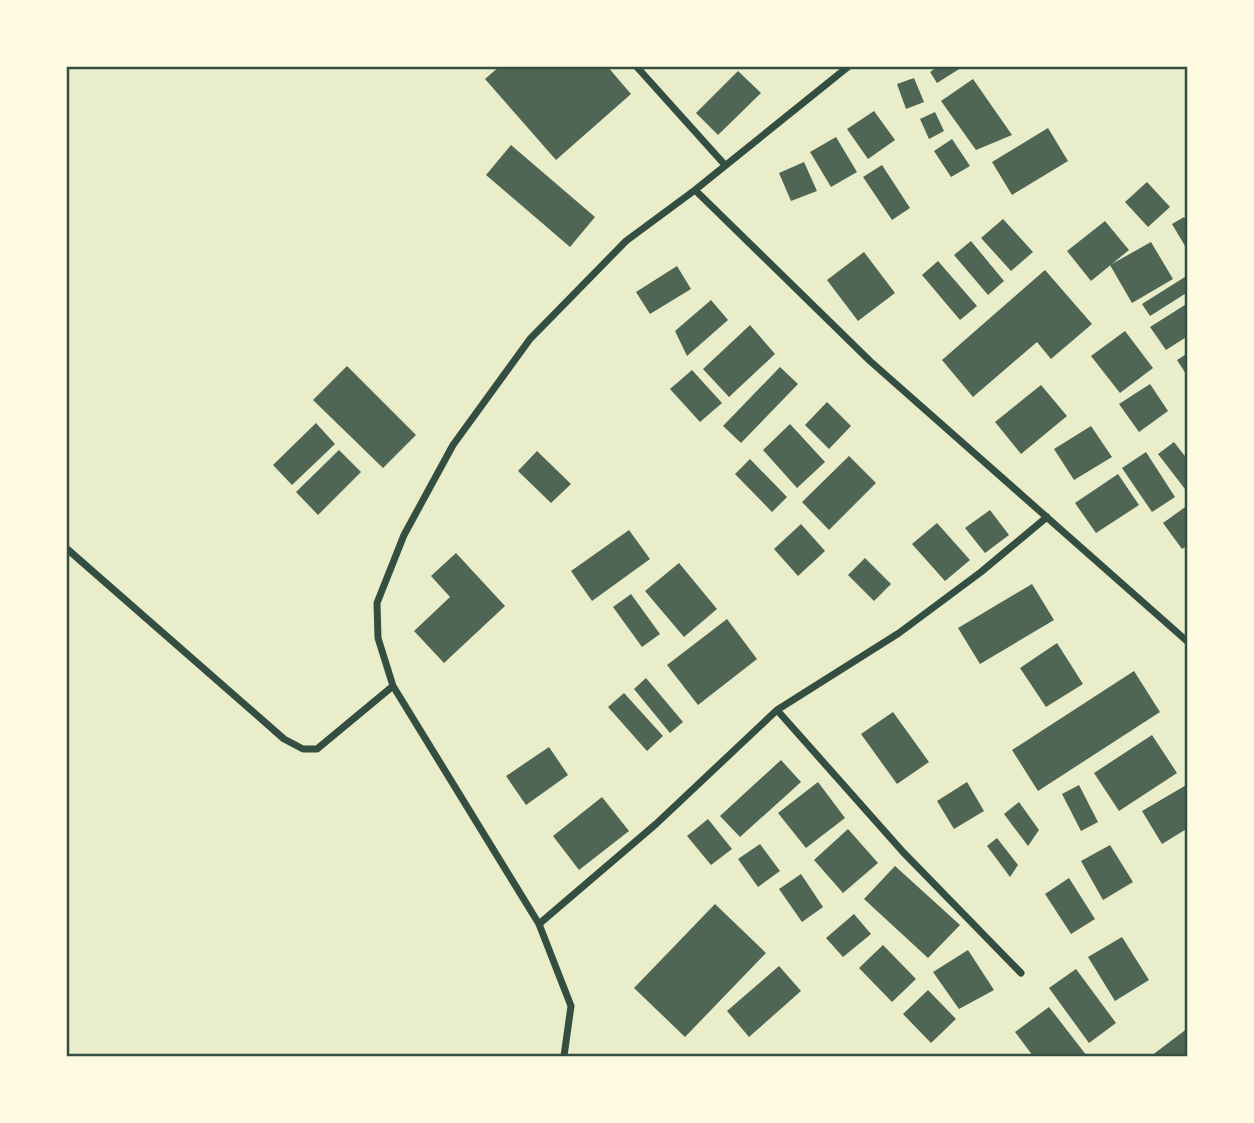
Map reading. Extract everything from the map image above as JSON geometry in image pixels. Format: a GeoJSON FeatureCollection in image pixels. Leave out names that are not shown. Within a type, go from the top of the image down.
{"type":"FeatureCollection","features":[{"type":"Feature","properties":{"kind":"street"},"geometry":{"type":"LineString","coordinates":[[636,66],[725,165]]}},
{"type":"Feature","properties":{"kind":"street"},"geometry":{"type":"LineString","coordinates":[[564,1056],[571,1006],[539,924],[393,685],[378,638],[377,603],[404,535],[453,445],[530,338],[626,241],[695,190],[849,66]]}},
{"type":"Feature","properties":{"kind":"street"},"geometry":{"type":"LineString","coordinates":[[695,190],[870,361],[1188,642]]}},
{"type":"Feature","properties":{"kind":"street"},"geometry":{"type":"LineString","coordinates":[[539,924],[656,824],[777,710],[899,633],[981,572],[1047,517]]}},
{"type":"Feature","properties":{"kind":"street"},"geometry":{"type":"LineString","coordinates":[[66,548],[284,739],[303,749],[317,749],[393,685]]}},
{"type":"Feature","properties":{"kind":"street"},"geometry":{"type":"LineString","coordinates":[[777,710],[902,852],[1021,974]]}},
{"type":"Feature","properties":{"kind":"building"},"geometry":{"type":"Polygon","coordinates":[[[500,66],[607,66],[631,94],[556,160],[485,79],[500,66]]]}},
{"type":"Feature","properties":{"kind":"building"},"geometry":{"type":"Polygon","coordinates":[[[939,66],[964,66],[937,83],[930,72],[939,66]]]}},
{"type":"Feature","properties":{"kind":"building"},"geometry":{"type":"Polygon","coordinates":[[[738,71],[761,93],[718,135],[696,113],[738,71]]]}},
{"type":"Feature","properties":{"kind":"building"},"geometry":{"type":"Polygon","coordinates":[[[914,78],[924,102],[906,109],[897,84],[914,78]]]}},
{"type":"Feature","properties":{"kind":"building"},"geometry":{"type":"Polygon","coordinates":[[[973,79],[1012,135],[976,150],[941,101],[973,79]]]}},
{"type":"Feature","properties":{"kind":"building"},"geometry":{"type":"Polygon","coordinates":[[[874,111],[895,140],[868,159],[847,129],[874,111]]]}},
{"type":"Feature","properties":{"kind":"building"},"geometry":{"type":"Polygon","coordinates":[[[935,112],[944,131],[929,139],[920,119],[935,112]]]}},
{"type":"Feature","properties":{"kind":"building"},"geometry":{"type":"Polygon","coordinates":[[[1048,128],[1068,161],[1012,195],[992,162],[1048,128]]]}},
{"type":"Feature","properties":{"kind":"building"},"geometry":{"type":"Polygon","coordinates":[[[836,137],[857,172],[831,187],[810,152],[836,137]]]}},
{"type":"Feature","properties":{"kind":"building"},"geometry":{"type":"Polygon","coordinates":[[[952,139],[970,166],[951,177],[934,151],[952,139]]]}},
{"type":"Feature","properties":{"kind":"building"},"geometry":{"type":"Polygon","coordinates":[[[511,145],[595,217],[570,247],[486,175],[511,145]]]}},
{"type":"Feature","properties":{"kind":"building"},"geometry":{"type":"Polygon","coordinates":[[[804,162],[817,191],[791,201],[779,173],[804,162]]]}},
{"type":"Feature","properties":{"kind":"building"},"geometry":{"type":"Polygon","coordinates":[[[882,165],[910,208],[892,220],[863,177],[882,165]]]}},
{"type":"Feature","properties":{"kind":"building"},"geometry":{"type":"Polygon","coordinates":[[[1147,182],[1170,207],[1148,227],[1125,202],[1147,182]]]}},
{"type":"Feature","properties":{"kind":"building"},"geometry":{"type":"Polygon","coordinates":[[[1184,217],[1188,223],[1188,251],[1172,224],[1184,217]]]}},
{"type":"Feature","properties":{"kind":"building"},"geometry":{"type":"Polygon","coordinates":[[[1003,219],[1033,252],[1011,271],[981,238],[1003,219]]]}},
{"type":"Feature","properties":{"kind":"building"},"geometry":{"type":"Polygon","coordinates":[[[1105,221],[1129,250],[1091,281],[1067,251],[1105,221]]]}},
{"type":"Feature","properties":{"kind":"building"},"geometry":{"type":"Polygon","coordinates":[[[971,241],[1004,281],[988,295],[954,255],[971,241]]]}},
{"type":"Feature","properties":{"kind":"building"},"geometry":{"type":"Polygon","coordinates":[[[1151,242],[1173,279],[1132,303],[1110,265],[1151,242]]]}},
{"type":"Feature","properties":{"kind":"building"},"geometry":{"type":"Polygon","coordinates":[[[864,252],[895,293],[858,321],[827,280],[864,252]]]}},
{"type":"Feature","properties":{"kind":"building"},"geometry":{"type":"Polygon","coordinates":[[[938,261],[977,306],[960,320],[922,275],[938,261]]]}},
{"type":"Feature","properties":{"kind":"building"},"geometry":{"type":"Polygon","coordinates":[[[677,266],[691,289],[650,314],[636,292],[677,266]]]}},
{"type":"Feature","properties":{"kind":"building"},"geometry":{"type":"Polygon","coordinates":[[[1045,270],[1092,324],[1051,359],[1037,342],[973,397],[942,360],[1045,270]]]}},
{"type":"Feature","properties":{"kind":"building"},"geometry":{"type":"Polygon","coordinates":[[[1188,275],[1188,292],[1150,316],[1142,304],[1188,275]]]}},
{"type":"Feature","properties":{"kind":"building"},"geometry":{"type":"Polygon","coordinates":[[[711,300],[728,320],[687,356],[675,331],[711,300]]]}},
{"type":"Feature","properties":{"kind":"building"},"geometry":{"type":"Polygon","coordinates":[[[1188,303],[1188,336],[1166,350],[1150,327],[1188,303]]]}},
{"type":"Feature","properties":{"kind":"building"},"geometry":{"type":"Polygon","coordinates":[[[750,325],[775,354],[729,397],[703,369],[750,325]]]}},
{"type":"Feature","properties":{"kind":"building"},"geometry":{"type":"Polygon","coordinates":[[[1125,331],[1153,368],[1120,393],[1091,356],[1125,331]]]}},
{"type":"Feature","properties":{"kind":"building"},"geometry":{"type":"Polygon","coordinates":[[[1188,353],[1188,377],[1177,360],[1188,353]]]}},
{"type":"Feature","properties":{"kind":"building"},"geometry":{"type":"Polygon","coordinates":[[[347,366],[416,435],[383,468],[313,400],[347,366]]]}},
{"type":"Feature","properties":{"kind":"building"},"geometry":{"type":"Polygon","coordinates":[[[780,367],[798,384],[741,443],[723,426],[780,367]]]}},
{"type":"Feature","properties":{"kind":"building"},"geometry":{"type":"Polygon","coordinates":[[[692,370],[722,403],[700,422],[670,389],[692,370]]]}},
{"type":"Feature","properties":{"kind":"building"},"geometry":{"type":"Polygon","coordinates":[[[1150,384],[1168,411],[1139,432],[1119,404],[1150,384]]]}},
{"type":"Feature","properties":{"kind":"building"},"geometry":{"type":"Polygon","coordinates":[[[1041,385],[1067,416],[1021,454],[995,422],[1041,385]]]}},
{"type":"Feature","properties":{"kind":"building"},"geometry":{"type":"Polygon","coordinates":[[[827,402],[851,426],[829,449],[805,425],[827,402]]]}},
{"type":"Feature","properties":{"kind":"building"},"geometry":{"type":"Polygon","coordinates":[[[316,423],[335,444],[292,485],[273,465],[316,423]]]}},
{"type":"Feature","properties":{"kind":"building"},"geometry":{"type":"Polygon","coordinates":[[[790,424],[825,462],[797,488],[763,450],[790,424]]]}},
{"type":"Feature","properties":{"kind":"building"},"geometry":{"type":"Polygon","coordinates":[[[1091,426],[1112,457],[1074,480],[1054,449],[1091,426]]]}},
{"type":"Feature","properties":{"kind":"building"},"geometry":{"type":"Polygon","coordinates":[[[1174,442],[1188,460],[1188,487],[1185,489],[1158,454],[1174,442]]]}},
{"type":"Feature","properties":{"kind":"building"},"geometry":{"type":"Polygon","coordinates":[[[339,450],[361,472],[318,515],[296,492],[339,450]]]}},
{"type":"Feature","properties":{"kind":"building"},"geometry":{"type":"Polygon","coordinates":[[[537,451],[571,484],[551,503],[518,471],[537,451]]]}},
{"type":"Feature","properties":{"kind":"building"},"geometry":{"type":"Polygon","coordinates":[[[1146,452],[1175,497],[1152,512],[1122,468],[1146,452]]]}},
{"type":"Feature","properties":{"kind":"building"},"geometry":{"type":"Polygon","coordinates":[[[849,456],[876,483],[829,530],[802,502],[849,456]]]}},
{"type":"Feature","properties":{"kind":"building"},"geometry":{"type":"Polygon","coordinates":[[[750,459],[787,497],[772,512],[735,474],[750,459]]]}},
{"type":"Feature","properties":{"kind":"building"},"geometry":{"type":"Polygon","coordinates":[[[1118,474],[1139,505],[1096,533],[1075,503],[1118,474]]]}},
{"type":"Feature","properties":{"kind":"building"},"geometry":{"type":"Polygon","coordinates":[[[1188,505],[1188,545],[1182,549],[1163,523],[1188,505]]]}},
{"type":"Feature","properties":{"kind":"building"},"geometry":{"type":"Polygon","coordinates":[[[990,510],[1009,535],[985,553],[965,528],[990,510]]]}},
{"type":"Feature","properties":{"kind":"building"},"geometry":{"type":"Polygon","coordinates":[[[937,523],[970,560],[945,581],[912,544],[937,523]]]}},
{"type":"Feature","properties":{"kind":"building"},"geometry":{"type":"Polygon","coordinates":[[[801,524],[825,551],[798,576],[774,549],[801,524]]]}},
{"type":"Feature","properties":{"kind":"building"},"geometry":{"type":"Polygon","coordinates":[[[629,530],[650,559],[592,601],[571,571],[629,530]]]}},
{"type":"Feature","properties":{"kind":"building"},"geometry":{"type":"Polygon","coordinates":[[[456,553],[505,606],[444,663],[414,631],[450,597],[431,576],[456,553]]]}},
{"type":"Feature","properties":{"kind":"building"},"geometry":{"type":"Polygon","coordinates":[[[865,558],[891,584],[874,601],[848,575],[865,558]]]}},
{"type":"Feature","properties":{"kind":"building"},"geometry":{"type":"Polygon","coordinates":[[[679,563],[717,609],[684,637],[645,591],[679,563]]]}},
{"type":"Feature","properties":{"kind":"building"},"geometry":{"type":"Polygon","coordinates":[[[1032,584],[1054,620],[980,664],[958,628],[1032,584]]]}},
{"type":"Feature","properties":{"kind":"building"},"geometry":{"type":"Polygon","coordinates":[[[631,594],[660,634],[642,647],[613,607],[631,594]]]}},
{"type":"Feature","properties":{"kind":"building"},"geometry":{"type":"Polygon","coordinates":[[[727,619],[757,659],[698,705],[667,665],[727,619]]]}},
{"type":"Feature","properties":{"kind":"building"},"geometry":{"type":"Polygon","coordinates":[[[1057,643],[1083,684],[1046,707],[1020,668],[1057,643]]]}},
{"type":"Feature","properties":{"kind":"building"},"geometry":{"type":"Polygon","coordinates":[[[1134,671],[1160,712],[1038,791],[1012,750],[1134,671]]]}},
{"type":"Feature","properties":{"kind":"building"},"geometry":{"type":"Polygon","coordinates":[[[646,678],[683,722],[670,733],[634,689],[646,678]]]}},
{"type":"Feature","properties":{"kind":"building"},"geometry":{"type":"Polygon","coordinates":[[[624,693],[663,736],[647,751],[608,707],[624,693]]]}},
{"type":"Feature","properties":{"kind":"building"},"geometry":{"type":"Polygon","coordinates":[[[893,712],[929,762],[897,784],[861,734],[893,712]]]}},
{"type":"Feature","properties":{"kind":"building"},"geometry":{"type":"Polygon","coordinates":[[[1152,735],[1177,773],[1119,811],[1094,773],[1152,735]]]}},
{"type":"Feature","properties":{"kind":"building"},"geometry":{"type":"Polygon","coordinates":[[[549,747],[568,775],[526,805],[506,776],[549,747]]]}},
{"type":"Feature","properties":{"kind":"building"},"geometry":{"type":"Polygon","coordinates":[[[781,760],[801,782],[740,837],[720,816],[781,760]]]}},
{"type":"Feature","properties":{"kind":"building"},"geometry":{"type":"Polygon","coordinates":[[[818,782],[845,818],[806,848],[778,813],[818,782]]]}},
{"type":"Feature","properties":{"kind":"building"},"geometry":{"type":"Polygon","coordinates":[[[967,782],[984,811],[954,829],[937,801],[967,782]]]}},
{"type":"Feature","properties":{"kind":"building"},"geometry":{"type":"Polygon","coordinates":[[[1188,784],[1188,828],[1162,844],[1142,811],[1188,784]]]}},
{"type":"Feature","properties":{"kind":"building"},"geometry":{"type":"Polygon","coordinates":[[[1079,785],[1098,822],[1081,831],[1062,794],[1079,785]]]}},
{"type":"Feature","properties":{"kind":"building"},"geometry":{"type":"Polygon","coordinates":[[[602,797],[629,831],[579,870],[553,836],[602,797]]]}},
{"type":"Feature","properties":{"kind":"building"},"geometry":{"type":"Polygon","coordinates":[[[1019,802],[1039,830],[1028,846],[1004,814],[1019,802]]]}},
{"type":"Feature","properties":{"kind":"building"},"geometry":{"type":"Polygon","coordinates":[[[708,819],[732,849],[711,865],[687,836],[708,819]]]}},
{"type":"Feature","properties":{"kind":"building"},"geometry":{"type":"Polygon","coordinates":[[[848,829],[878,863],[843,893],[814,860],[848,829]]]}},
{"type":"Feature","properties":{"kind":"building"},"geometry":{"type":"Polygon","coordinates":[[[997,838],[1018,865],[1010,877],[987,846],[997,838]]]}},
{"type":"Feature","properties":{"kind":"building"},"geometry":{"type":"Polygon","coordinates":[[[760,844],[780,871],[758,887],[738,859],[760,844]]]}},
{"type":"Feature","properties":{"kind":"building"},"geometry":{"type":"Polygon","coordinates":[[[1110,845],[1133,882],[1103,900],[1081,861],[1110,845]]]}},
{"type":"Feature","properties":{"kind":"building"},"geometry":{"type":"Polygon","coordinates":[[[895,866],[960,925],[928,958],[864,899],[895,866]]]}},
{"type":"Feature","properties":{"kind":"building"},"geometry":{"type":"Polygon","coordinates":[[[801,874],[823,907],[802,922],[779,889],[801,874]]]}},
{"type":"Feature","properties":{"kind":"building"},"geometry":{"type":"Polygon","coordinates":[[[1069,878],[1095,919],[1071,934],[1045,894],[1069,878]]]}},
{"type":"Feature","properties":{"kind":"building"},"geometry":{"type":"Polygon","coordinates":[[[715,904],[766,953],[685,1037],[634,988],[715,904]]]}},
{"type":"Feature","properties":{"kind":"building"},"geometry":{"type":"Polygon","coordinates":[[[854,914],[871,934],[843,957],[826,938],[854,914]]]}},
{"type":"Feature","properties":{"kind":"building"},"geometry":{"type":"Polygon","coordinates":[[[1122,937],[1149,980],[1115,1001],[1088,957],[1122,937]]]}},
{"type":"Feature","properties":{"kind":"building"},"geometry":{"type":"Polygon","coordinates":[[[883,945],[916,979],[892,1002],[859,968],[883,945]]]}},
{"type":"Feature","properties":{"kind":"building"},"geometry":{"type":"Polygon","coordinates":[[[968,950],[994,990],[959,1009],[933,972],[968,950]]]}},
{"type":"Feature","properties":{"kind":"building"},"geometry":{"type":"Polygon","coordinates":[[[779,966],[801,991],[749,1037],[727,1011],[779,966]]]}},
{"type":"Feature","properties":{"kind":"building"},"geometry":{"type":"Polygon","coordinates":[[[1076,969],[1116,1023],[1089,1043],[1049,988],[1076,969]]]}},
{"type":"Feature","properties":{"kind":"building"},"geometry":{"type":"Polygon","coordinates":[[[928,990],[956,1019],[931,1043],[903,1014],[928,990]]]}},
{"type":"Feature","properties":{"kind":"building"},"geometry":{"type":"Polygon","coordinates":[[[1049,1007],[1087,1056],[1033,1056],[1015,1032],[1049,1007]]]}},
{"type":"Feature","properties":{"kind":"building"},"geometry":{"type":"Polygon","coordinates":[[[1188,1028],[1188,1056],[1151,1056],[1188,1028]]]}}]}
